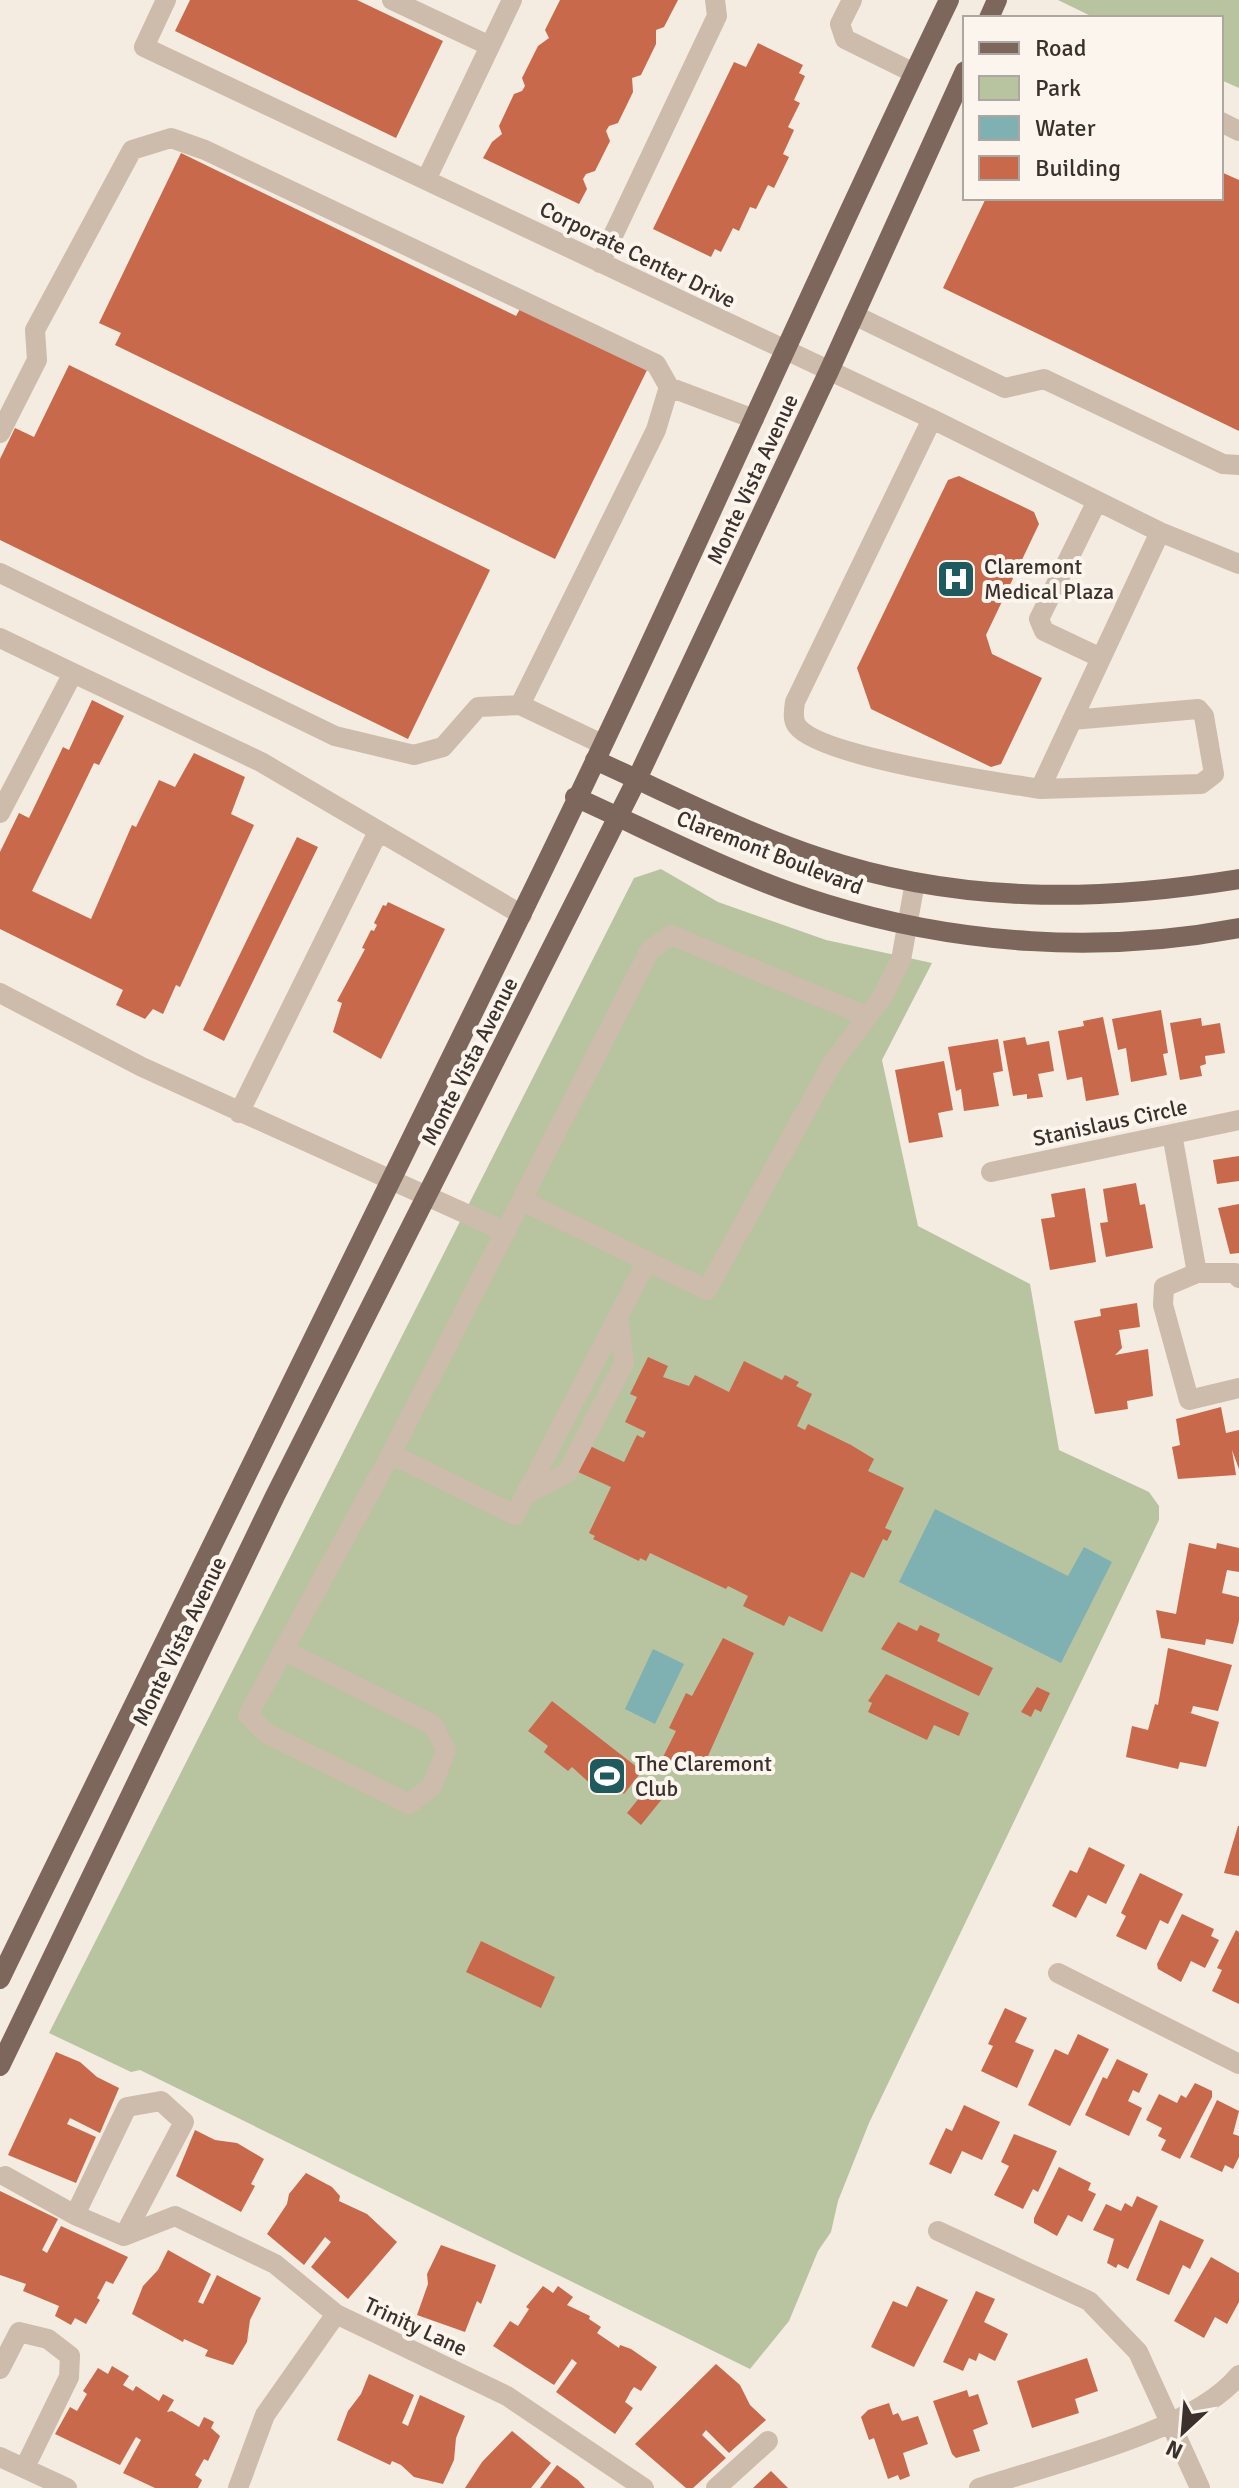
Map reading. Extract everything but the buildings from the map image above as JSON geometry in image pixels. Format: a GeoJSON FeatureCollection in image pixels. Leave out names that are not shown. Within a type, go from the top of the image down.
{"type":"FeatureCollection","features":[{"type":"Feature","properties":{"kind":"main road","name":"Monte Vista Avenue"},"geometry":{"type":"LineString","coordinates":[[0,1979],[522,915],[949,0]]}},
{"type":"Feature","properties":{"kind":"main road","name":"Monte Vista Avenue"},"geometry":{"type":"LineString","coordinates":[[0,2066],[268,1510],[637,779],[829,371],[963,75]]}},
{"type":"Feature","properties":{"kind":"main road","name":"Claremont Boulevard"},"geometry":{"type":"LineString","coordinates":[[598,752],[637,779],[819,857],[915,882],[1010,896],[1117,896],[1239,879]]}},
{"type":"Feature","properties":{"kind":"main road","name":"Claremont Boulevard"},"geometry":{"type":"LineString","coordinates":[[575,797],[823,903],[907,927],[1004,941],[1118,941],[1239,928]]}},
{"type":"Feature","properties":{"kind":"street","name":"Corporate Center Drive"},"geometry":{"type":"LineString","coordinates":[[166,0],[144,47],[932,419],[1160,532],[1239,564]]}},
{"type":"Feature","properties":{"kind":"street"},"geometry":{"type":"LineString","coordinates":[[392,0],[490,46]]}},
{"type":"Feature","properties":{"kind":"street"},"geometry":{"type":"LineString","coordinates":[[426,180],[512,0]]}},
{"type":"Feature","properties":{"kind":"street"},"geometry":{"type":"LineString","coordinates":[[600,263],[711,30],[717,16],[715,0]]}},
{"type":"Feature","properties":{"kind":"street"},"geometry":{"type":"LineString","coordinates":[[852,0],[840,24],[845,39],[914,73]]}},
{"type":"Feature","properties":{"kind":"street"},"geometry":{"type":"LineString","coordinates":[[0,433],[37,360],[35,330],[132,150],[171,138],[205,150],[656,364],[669,387],[754,419]]}},
{"type":"Feature","properties":{"kind":"street"},"geometry":{"type":"LineString","coordinates":[[854,315],[1005,388],[1044,379],[1223,464],[1239,465]]}},
{"type":"Feature","properties":{"kind":"street"},"geometry":{"type":"LineString","coordinates":[[520,705],[656,430],[669,387]]}},
{"type":"Feature","properties":{"kind":"street"},"geometry":{"type":"LineString","coordinates":[[932,419],[801,687],[793,715],[797,726],[839,747],[916,770],[1040,789],[1201,784],[1214,774],[1204,716],[1198,709],[1072,720]]}},
{"type":"Feature","properties":{"kind":"street"},"geometry":{"type":"LineString","coordinates":[[1097,501],[1039,619],[1044,631],[1101,658]]}},
{"type":"Feature","properties":{"kind":"street"},"geometry":{"type":"LineString","coordinates":[[1040,789],[1160,532]]}},
{"type":"Feature","properties":{"kind":"street"},"geometry":{"type":"LineString","coordinates":[[0,573],[335,736],[414,755],[443,747],[478,707],[520,705],[598,752]]}},
{"type":"Feature","properties":{"kind":"street"},"geometry":{"type":"LineString","coordinates":[[0,638],[261,762],[522,915]]}},
{"type":"Feature","properties":{"kind":"street"},"geometry":{"type":"LineString","coordinates":[[0,813],[73,673]]}},
{"type":"Feature","properties":{"kind":"street"},"geometry":{"type":"LineString","coordinates":[[239,1113],[378,832]]}},
{"type":"Feature","properties":{"kind":"street"},"geometry":{"type":"LineString","coordinates":[[523,1201],[707,1290],[762,1184],[831,1065],[883,996],[901,960],[915,882]]}},
{"type":"Feature","properties":{"kind":"street"},"geometry":{"type":"LineString","coordinates":[[283,1650],[433,1725],[446,1750],[432,1786],[409,1804],[266,1733],[248,1715],[283,1650],[391,1454],[650,950],[671,935],[866,1016]]}},
{"type":"Feature","properties":{"kind":"street"},"geometry":{"type":"LineString","coordinates":[[0,993],[142,1067],[239,1113],[392,1178],[506,1232]]}},
{"type":"Feature","properties":{"kind":"street","name":"Stanislaus Circle"},"geometry":{"type":"LineString","coordinates":[[991,1172],[1239,1120]]}},
{"type":"Feature","properties":{"kind":"street"},"geometry":{"type":"LineString","coordinates":[[1172,1134],[1197,1273]]}},
{"type":"Feature","properties":{"kind":"street"},"geometry":{"type":"LineString","coordinates":[[391,1454],[515,1515],[647,1261]]}},
{"type":"Feature","properties":{"kind":"street"},"geometry":{"type":"LineString","coordinates":[[1239,1278],[1235,1273],[1197,1273],[1164,1287],[1163,1305],[1189,1400],[1239,1388]]}},
{"type":"Feature","properties":{"kind":"street"},"geometry":{"type":"LineString","coordinates":[[525,1495],[567,1473],[624,1363],[618,1316]]}},
{"type":"Feature","properties":{"kind":"street"},"geometry":{"type":"LineString","coordinates":[[568,1412],[592,1424]]}},
{"type":"Feature","properties":{"kind":"street"},"geometry":{"type":"LineString","coordinates":[[1058,1973],[1239,2064]]}},
{"type":"Feature","properties":{"kind":"street"},"geometry":{"type":"LineString","coordinates":[[75,2215],[127,2107],[161,2101],[184,2122],[124,2236]]}},
{"type":"Feature","properties":{"kind":"street"},"geometry":{"type":"LineString","coordinates":[[5,2176],[75,2215],[124,2236],[175,2216],[275,2264],[336,2314]]}},
{"type":"Feature","properties":{"kind":"street"},"geometry":{"type":"LineString","coordinates":[[938,2231],[1089,2301],[1138,2352],[1200,2488]]}},
{"type":"Feature","properties":{"kind":"street","name":"Trinity Lane"},"geometry":{"type":"LineString","coordinates":[[238,2488],[265,2415],[336,2314],[507,2396],[644,2488]]}},
{"type":"Feature","properties":{"kind":"street"},"geometry":{"type":"LineString","coordinates":[[0,2369],[19,2332],[48,2339],[70,2356],[69,2377],[25,2467]]}},
{"type":"Feature","properties":{"kind":"street"},"geometry":{"type":"LineString","coordinates":[[979,2488],[1172,2424],[1227,2390],[1239,2375]]}},
{"type":"Feature","properties":{"kind":"street"},"geometry":{"type":"LineString","coordinates":[[716,2488],[768,2441]]}},
{"type":"Feature","properties":{"kind":"street"},"geometry":{"type":"LineString","coordinates":[[0,2457],[67,2488]]}},
{"type":"Feature","properties":{"kind":"green space"},"geometry":{"type":"Polygon","coordinates":[[[1058,0],[1239,0],[1239,88],[1223,81],[1223,16],[1091,16],[1058,0]]]}},
{"type":"Feature","properties":{"kind":"green space","name":"The Claremont Club"},"geometry":{"type":"Polygon","coordinates":[[[661,869],[718,902],[826,940],[932,963],[882,1060],[918,1226],[1030,1284],[1059,1450],[1149,1492],[1159,1506],[1159,1520],[869,2123],[838,2201],[831,2232],[818,2251],[789,2321],[750,2369],[140,2070],[131,2072],[49,2033],[634,878],[661,869]]]}},
{"type":"Feature","properties":{"kind":"water"},"geometry":{"type":"Polygon","coordinates":[[[935,1509],[1068,1576],[1084,1547],[1112,1562],[1061,1663],[899,1582],[935,1509]]]}},
{"type":"Feature","properties":{"kind":"water"},"geometry":{"type":"Polygon","coordinates":[[[653,1649],[684,1664],[655,1724],[625,1709],[653,1649]]]}},
{"type":"Feature","properties":{"kind":"place","name":"Claremont Medical Plaza"},"geometry":{"type":"Point","coordinates":[956,579]}},
{"type":"Feature","properties":{"kind":"place","name":"The Claremont Club"},"geometry":{"type":"Point","coordinates":[607,1776]}}]}
